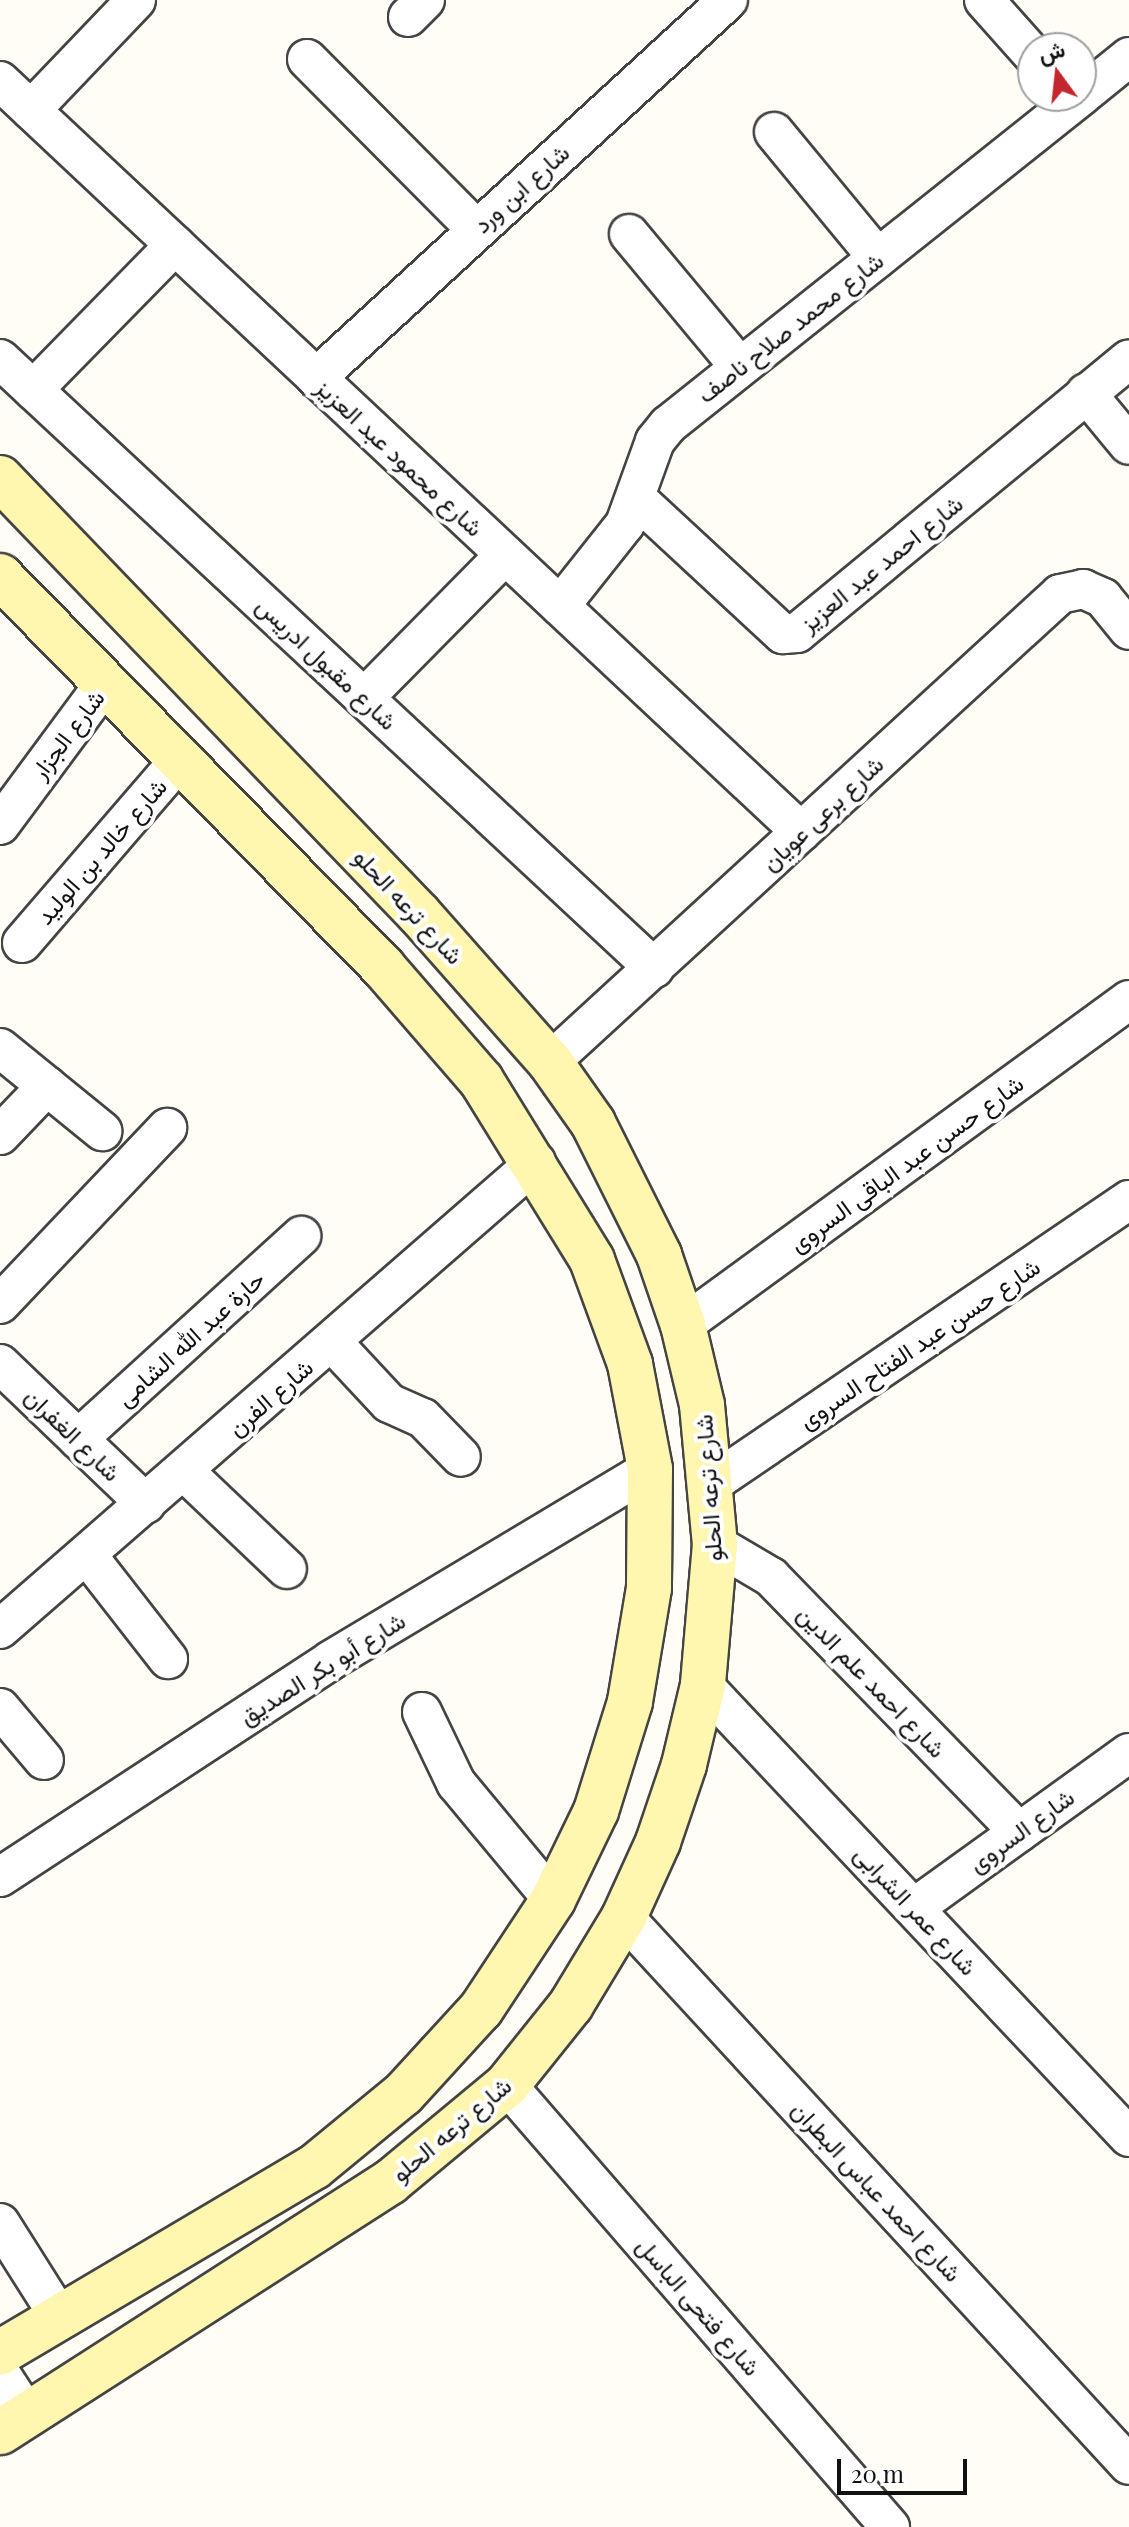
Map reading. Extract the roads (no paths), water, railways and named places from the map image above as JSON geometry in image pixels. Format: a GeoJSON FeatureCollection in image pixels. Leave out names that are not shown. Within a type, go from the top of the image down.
{"type":"FeatureCollection","features":[{"type":"Feature","properties":{"kind":"street"},"geometry":{"type":"LineString","coordinates":[[31,110],[136,0]]}},
{"type":"Feature","properties":{"kind":"street","name":"شارع ابن ورد"},"geometry":{"type":"LineString","coordinates":[[316,378],[728,0]]}},
{"type":"Feature","properties":{"kind":"street"},"geometry":{"type":"LineString","coordinates":[[984,0],[1017,37]]}},
{"type":"Feature","properties":{"kind":"street","name":"شارع محمد صلاح ناصف"},"geometry":{"type":"LineString","coordinates":[[1097,81],[1129,57]]}},
{"type":"Feature","properties":{"kind":"street"},"geometry":{"type":"LineString","coordinates":[[307,59],[476,229]]}},
{"type":"Feature","properties":{"kind":"street","name":"شارع محمود عبد العزيز"},"geometry":{"type":"LineString","coordinates":[[0,81],[801,832]]}},
{"type":"Feature","properties":{"kind":"street","name":"شارع محمد صلاح ناصف"},"geometry":{"type":"LineString","coordinates":[[560,606],[625,524],[637,499],[649,457],[668,425],[1058,112]]}},
{"type":"Feature","properties":{"kind":"street"},"geometry":{"type":"LineString","coordinates":[[774,132],[878,258]]}},
{"type":"Feature","properties":{"kind":"street"},"geometry":{"type":"LineString","coordinates":[[629,234],[739,366]]}},
{"type":"Feature","properties":{"kind":"street"},"geometry":{"type":"LineString","coordinates":[[33,390],[175,245]]}},
{"type":"Feature","properties":{"kind":"street","name":"شارع مقبول ادريس"},"geometry":{"type":"LineString","coordinates":[[0,359],[654,968]]}},
{"type":"Feature","properties":{"kind":"street","name":"شارع احمد عبد العزيز"},"geometry":{"type":"LineString","coordinates":[[637,499],[783,634],[797,633],[1129,359]]}},
{"type":"Feature","properties":{"kind":"street"},"geometry":{"type":"LineString","coordinates":[[1086,393],[1129,445]]}},
{"type":"Feature","properties":{"kind":"street","name":"شارع ترعه الحلو"},"geometry":{"type":"LineString","coordinates":[[0,478],[319,810],[550,1062],[629,1187],[683,1325],[702,1405],[715,1544],[703,1685],[680,1777],[624,1917],[571,2005],[507,2085],[390,2182],[14,2424]]}},
{"type":"Feature","properties":{"kind":"street"},"geometry":{"type":"LineString","coordinates":[[364,698],[505,555]]}},
{"type":"Feature","properties":{"kind":"street"},"geometry":{"type":"LineString","coordinates":[[0,576],[383,967],[481,1080],[536,1162],[592,1260],[630,1364],[650,1469],[649,1588],[630,1702],[596,1811],[553,1900],[481,2009],[403,2094],[314,2167],[0,2353]]}},
{"type":"Feature","properties":{"kind":"street","name":"شارع برعى عويان"},"geometry":{"type":"LineString","coordinates":[[550,1062],[1060,594],[1083,589],[1103,598],[1129,630]]}},
{"type":"Feature","properties":{"kind":"street","name":"شارع الجزار"},"geometry":{"type":"LineString","coordinates":[[0,825],[106,682]]}},
{"type":"Feature","properties":{"kind":"street","name":"شارع خالد بن الوليد"},"geometry":{"type":"LineString","coordinates":[[22,943],[180,759]]}},
{"type":"Feature","properties":{"kind":"street"},"geometry":{"type":"LineString","coordinates":[[270,851],[319,810]]}},
{"type":"Feature","properties":{"kind":"street","name":"شارع حسن عبد الباقى السروى"},"geometry":{"type":"LineString","coordinates":[[683,1325],[1129,1000]]}},
{"type":"Feature","properties":{"kind":"street"},"geometry":{"type":"LineString","coordinates":[[0,1048],[102,1131]]}},
{"type":"Feature","properties":{"kind":"street"},"geometry":{"type":"LineString","coordinates":[[0,1135],[47,1086]]}},
{"type":"Feature","properties":{"kind":"street"},"geometry":{"type":"LineString","coordinates":[[0,1304],[167,1128]]}},
{"type":"Feature","properties":{"kind":"street","name":"شارع الفرن"},"geometry":{"type":"LineString","coordinates":[[0,1629],[333,1343],[536,1162]]}},
{"type":"Feature","properties":{"kind":"street","name":"شارع حسن عبد الفتاح السروى"},"geometry":{"type":"LineString","coordinates":[[708,1486],[1129,1200]]}},
{"type":"Feature","properties":{"kind":"street","name":"حارة عبد الله الشامى"},"geometry":{"type":"LineString","coordinates":[[78,1439],[301,1236]]}},
{"type":"Feature","properties":{"kind":"street"},"geometry":{"type":"LineString","coordinates":[[333,1343],[389,1403],[423,1418],[461,1457]]}},
{"type":"Feature","properties":{"kind":"street","name":"شارع الغفران"},"geometry":{"type":"LineString","coordinates":[[0,1364],[146,1504]]}},
{"type":"Feature","properties":{"kind":"street","name":"شارع أبو بكر الصديق"},"geometry":{"type":"LineString","coordinates":[[0,1877],[331,1660],[650,1469]]}},
{"type":"Feature","properties":{"kind":"street"},"geometry":{"type":"LineString","coordinates":[[184,1471],[287,1569]]}},
{"type":"Feature","properties":{"kind":"street","name":"شارع احمد علم الدين"},"geometry":{"type":"LineString","coordinates":[[715,1544],[771,1577],[1019,1832]]}},
{"type":"Feature","properties":{"kind":"street"},"geometry":{"type":"LineString","coordinates":[[87,1555],[168,1659]]}},
{"type":"Feature","properties":{"kind":"street","name":"شارع عمر الشرابى"},"geometry":{"type":"LineString","coordinates":[[703,1685],[1129,2137]]}},
{"type":"Feature","properties":{"kind":"street"},"geometry":{"type":"LineString","coordinates":[[0,1708],[44,1760]]}},
{"type":"Feature","properties":{"kind":"street"},"geometry":{"type":"LineString","coordinates":[[422,1712],[456,1783],[553,1900]]}},
{"type":"Feature","properties":{"kind":"street","name":"شارع السروى"},"geometry":{"type":"LineString","coordinates":[[914,1908],[1129,1753]]}},
{"type":"Feature","properties":{"kind":"street","name":"شارع احمد عباس البطران"},"geometry":{"type":"LineString","coordinates":[[624,1917],[1129,2465]]}},
{"type":"Feature","properties":{"kind":"street","name":"شارع فتحى الباسل"},"geometry":{"type":"LineString","coordinates":[[507,2085],[890,2527]]}},
{"type":"Feature","properties":{"kind":"street"},"geometry":{"type":"LineString","coordinates":[[0,2223],[60,2318]]}},
{"type":"Feature","properties":{"kind":"street"},"geometry":{"type":"LineString","coordinates":[[0,2373],[14,2424]]}}]}
